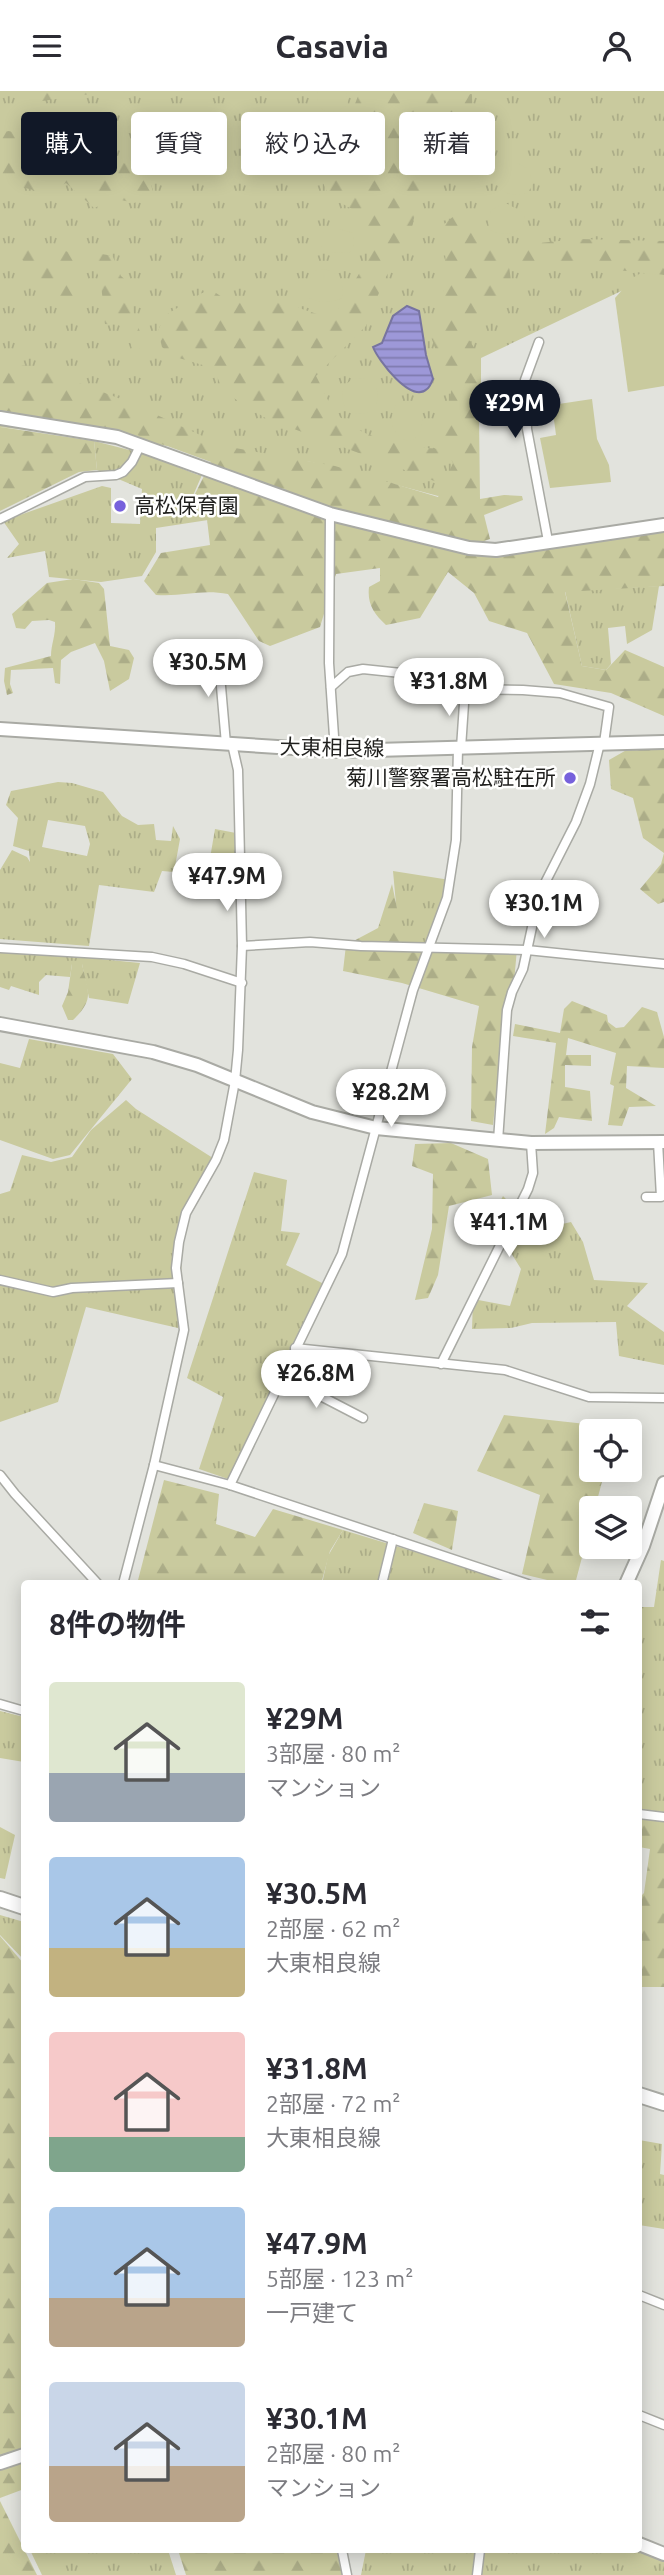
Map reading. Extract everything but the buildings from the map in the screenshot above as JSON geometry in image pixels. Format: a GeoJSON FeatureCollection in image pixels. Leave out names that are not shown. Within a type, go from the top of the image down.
{"type":"FeatureCollection","features":[{"type":"Feature","properties":{"kind":"highway"},"geometry":{"type":"LineString","coordinates":[[0,1899],[21,1906]]}},
{"type":"Feature","properties":{"kind":"highway"},"geometry":{"type":"LineString","coordinates":[[642,2096],[664,2103]]}},
{"type":"Feature","properties":{"kind":"street"},"geometry":{"type":"LineString","coordinates":[[539,342],[525,380],[527,429],[548,541]]}},
{"type":"Feature","properties":{"kind":"street"},"geometry":{"type":"LineString","coordinates":[[0,418],[95,433],[141,445],[330,514],[482,550],[664,525]]}},
{"type":"Feature","properties":{"kind":"street"},"geometry":{"type":"LineString","coordinates":[[0,519],[85,477],[123,472],[141,445]]}},
{"type":"Feature","properties":{"kind":"street"},"geometry":{"type":"LineString","coordinates":[[330,514],[331,687],[335,751]]}},
{"type":"Feature","properties":{"kind":"street"},"geometry":{"type":"LineString","coordinates":[[124,1580],[184,1330],[176,1268],[179,1241],[186,1213],[216,1160],[224,1140],[235,1081],[242,983],[237,770],[229,744],[218,652]]}},
{"type":"Feature","properties":{"kind":"street"},"geometry":{"type":"LineString","coordinates":[[331,687],[348,672],[363,669],[401,673],[445,689],[560,694],[609,707],[590,784],[576,822],[546,881],[534,918],[523,969],[507,1010],[498,1141]]}},
{"type":"Feature","properties":{"kind":"street"},"geometry":{"type":"LineString","coordinates":[[230,1485],[342,1254],[413,990],[447,898],[456,840],[466,689]]}},
{"type":"Feature","properties":{"kind":"street","name":"大東相良線"},"geometry":{"type":"LineString","coordinates":[[0,729],[335,751],[664,741]]}},
{"type":"Feature","properties":{"kind":"street"},"geometry":{"type":"LineString","coordinates":[[242,947],[310,942],[428,949],[527,950],[664,964]]}},
{"type":"Feature","properties":{"kind":"street"},"geometry":{"type":"LineString","coordinates":[[0,948],[152,957],[184,964],[242,983]]}},
{"type":"Feature","properties":{"kind":"street"},"geometry":{"type":"LineString","coordinates":[[0,1024],[153,1052],[197,1065],[312,1112],[376,1128],[531,1143],[661,1142],[660,1197],[646,1197]]}},
{"type":"Feature","properties":{"kind":"street"},"geometry":{"type":"LineString","coordinates":[[440,1364],[528,1189],[533,1173],[531,1143]]}},
{"type":"Feature","properties":{"kind":"street"},"geometry":{"type":"LineString","coordinates":[[0,1280],[53,1292],[72,1288],[178,1283]]}},
{"type":"Feature","properties":{"kind":"street"},"geometry":{"type":"LineString","coordinates":[[295,1348],[505,1370],[589,1397],[664,1398]]}},
{"type":"Feature","properties":{"kind":"street"},"geometry":{"type":"LineString","coordinates":[[282,1376],[363,1418]]}},
{"type":"Feature","properties":{"kind":"street"},"geometry":{"type":"LineString","coordinates":[[153,1465],[230,1485],[516,1580]]}},
{"type":"Feature","properties":{"kind":"street"},"geometry":{"type":"LineString","coordinates":[[0,1475],[93,1580]]}},
{"type":"Feature","properties":{"kind":"street"},"geometry":{"type":"LineString","coordinates":[[628,1580],[643,1546],[664,1483]]}},
{"type":"Feature","properties":{"kind":"street"},"geometry":{"type":"LineString","coordinates":[[383,1580],[393,1539]]}},
{"type":"Feature","properties":{"kind":"street"},"geometry":{"type":"LineString","coordinates":[[0,1704],[21,1710]]}},
{"type":"Feature","properties":{"kind":"street"},"geometry":{"type":"LineString","coordinates":[[642,1814],[664,1817]]}},
{"type":"Feature","properties":{"kind":"street"},"geometry":{"type":"LineString","coordinates":[[642,2296],[664,2305]]}},
{"type":"Feature","properties":{"kind":"street"},"geometry":{"type":"LineString","coordinates":[[642,2416],[664,2425]]}},
{"type":"Feature","properties":{"kind":"street"},"geometry":{"type":"LineString","coordinates":[[0,2463],[21,2456]]}},
{"type":"Feature","properties":{"kind":"street"},"geometry":{"type":"LineString","coordinates":[[642,2545],[664,2554]]}},
{"type":"Feature","properties":{"kind":"street"},"geometry":{"type":"LineString","coordinates":[[342,2553],[346,2575]]}},
{"type":"Feature","properties":{"kind":"street"},"geometry":{"type":"LineString","coordinates":[[477,2575],[480,2553]]}},
{"type":"Feature","properties":{"kind":"green space"},"geometry":{"type":"Polygon","coordinates":[[[0,91],[664,91],[664,283],[636,284],[481,358],[481,406],[470,487],[438,496],[311,462],[0,427],[0,91]]]}},
{"type":"Feature","properties":{"kind":"green space"},"geometry":{"type":"Polygon","coordinates":[[[10,91],[175,91],[90,94],[29,103],[10,91]]]}},
{"type":"Feature","properties":{"kind":"green space"},"geometry":{"type":"Polygon","coordinates":[[[317,91],[346,91],[348,103],[337,111],[325,110],[318,105],[317,91]]]}},
{"type":"Feature","properties":{"kind":"green space"},"geometry":{"type":"Polygon","coordinates":[[[360,91],[440,91],[450,95],[472,94],[472,112],[399,112],[399,175],[445,175],[420,195],[408,241],[384,280],[366,326],[316,376],[334,410],[343,420],[369,435],[418,447],[445,448],[441,440],[451,392],[430,334],[441,320],[446,266],[443,225],[461,210],[492,248],[578,239],[664,241],[664,275],[551,263],[509,266],[513,296],[467,337],[481,358],[480,499],[504,495],[522,496],[523,500],[484,515],[490,539],[484,541],[498,554],[664,532],[664,586],[565,592],[582,666],[606,670],[625,650],[664,667],[664,716],[611,693],[554,684],[527,633],[489,621],[474,593],[448,572],[420,618],[386,625],[375,613],[369,599],[369,587],[380,581],[380,568],[336,574],[320,627],[270,646],[259,641],[228,594],[209,592],[156,595],[144,581],[161,553],[210,545],[206,511],[188,508],[211,462],[129,432],[0,410],[0,365],[35,366],[131,403],[224,446],[335,466],[438,497],[453,463],[446,450],[437,482],[267,419],[224,392],[213,368],[172,356],[162,347],[158,331],[164,316],[202,293],[216,293],[228,301],[266,297],[332,319],[369,257],[352,209],[330,197],[319,175],[385,175],[385,112],[351,112],[360,91]]]}},
{"type":"Feature","properties":{"kind":"green space"},"geometry":{"type":"Polygon","coordinates":[[[0,131],[21,132],[21,175],[117,175],[117,161],[131,164],[131,175],[146,175],[154,196],[134,203],[117,199],[94,208],[66,183],[48,194],[0,181],[0,131]]]}},
{"type":"Feature","properties":{"kind":"green space"},"geometry":{"type":"Polygon","coordinates":[[[507,162],[516,162],[528,169],[533,183],[528,193],[507,193],[499,187],[493,178],[498,167],[507,162]]]}},
{"type":"Feature","properties":{"kind":"green space"},"geometry":{"type":"Polygon","coordinates":[[[508,204],[523,213],[525,218],[522,228],[506,234],[490,230],[488,220],[491,212],[498,206],[508,204]]]}},
{"type":"Feature","properties":{"kind":"green space"},"geometry":{"type":"Polygon","coordinates":[[[339,229],[353,233],[354,247],[350,252],[327,253],[317,241],[324,232],[339,229]]]}},
{"type":"Feature","properties":{"kind":"green space"},"geometry":{"type":"Polygon","coordinates":[[[27,241],[82,254],[105,254],[113,257],[121,276],[130,284],[133,311],[141,335],[142,345],[137,352],[132,349],[128,332],[119,325],[105,324],[101,288],[95,269],[84,267],[76,272],[83,298],[78,305],[58,298],[38,287],[32,267],[11,252],[15,244],[27,241]]]}},
{"type":"Feature","properties":{"kind":"green space"},"geometry":{"type":"Polygon","coordinates":[[[317,269],[338,276],[342,285],[342,298],[325,302],[308,297],[308,281],[317,269]]]}},
{"type":"Feature","properties":{"kind":"green space"},"geometry":{"type":"Polygon","coordinates":[[[641,273],[664,275],[664,386],[628,392],[615,298],[641,273]]]}},
{"type":"Feature","properties":{"kind":"green space"},"geometry":{"type":"Polygon","coordinates":[[[360,378],[373,383],[378,396],[373,409],[360,414],[347,409],[342,396],[347,383],[360,378]]]}},
{"type":"Feature","properties":{"kind":"green space"},"geometry":{"type":"Polygon","coordinates":[[[592,399],[597,439],[609,465],[611,482],[550,488],[540,438],[556,435],[552,405],[592,399]]]}},
{"type":"Feature","properties":{"kind":"green space"},"geometry":{"type":"Polygon","coordinates":[[[410,402],[422,413],[417,437],[410,440],[397,434],[392,415],[397,403],[410,402]]]}},
{"type":"Feature","properties":{"kind":"green space"},"geometry":{"type":"Polygon","coordinates":[[[0,427],[94,441],[97,470],[79,472],[0,511],[0,427]]]}},
{"type":"Feature","properties":{"kind":"green space"},"geometry":{"type":"Polygon","coordinates":[[[94,441],[145,454],[198,475],[205,468],[188,507],[206,511],[208,520],[156,528],[156,552],[142,576],[101,582],[49,577],[45,551],[7,558],[19,544],[3,521],[102,486],[111,488],[111,523],[140,524],[142,489],[97,470],[94,441]]]}},
{"type":"Feature","properties":{"kind":"green space"},"geometry":{"type":"Polygon","coordinates":[[[73,579],[99,583],[104,589],[110,646],[129,650],[134,658],[129,679],[110,691],[104,661],[95,643],[71,652],[61,660],[60,684],[55,683],[53,668],[11,670],[10,684],[13,693],[7,695],[5,668],[51,656],[55,627],[55,622],[49,620],[32,621],[25,629],[16,628],[12,614],[47,583],[73,579]]]}},
{"type":"Feature","properties":{"kind":"green space"},"geometry":{"type":"Polygon","coordinates":[[[659,586],[652,630],[627,644],[625,626],[608,628],[611,664],[606,670],[582,666],[565,591],[659,586]]]}},
{"type":"Feature","properties":{"kind":"green space"},"geometry":{"type":"Polygon","coordinates":[[[630,748],[664,749],[664,853],[643,838],[633,798],[611,789],[609,760],[630,748]]]}},
{"type":"Feature","properties":{"kind":"green space"},"geometry":{"type":"Polygon","coordinates":[[[58,782],[72,783],[103,792],[122,816],[138,825],[154,824],[156,840],[171,841],[173,826],[180,839],[174,872],[162,871],[154,892],[99,885],[89,946],[0,939],[0,870],[12,850],[27,857],[30,862],[29,851],[13,846],[18,818],[6,805],[11,791],[58,782]],[[48,820],[42,847],[87,856],[90,844],[85,826],[48,820]]]}},
{"type":"Feature","properties":{"kind":"green space"},"geometry":{"type":"Polygon","coordinates":[[[215,829],[236,833],[236,867],[209,864],[215,829]]]}},
{"type":"Feature","properties":{"kind":"green space"},"geometry":{"type":"Polygon","coordinates":[[[664,853],[664,902],[658,904],[640,889],[661,864],[664,853]]]}},
{"type":"Feature","properties":{"kind":"green space"},"geometry":{"type":"Polygon","coordinates":[[[393,871],[450,880],[428,948],[400,948],[393,871]]]}},
{"type":"Feature","properties":{"kind":"green space"},"geometry":{"type":"Polygon","coordinates":[[[392,884],[400,923],[401,948],[517,949],[514,982],[503,1030],[493,1125],[471,1121],[472,1047],[479,1006],[402,983],[343,971],[346,945],[378,928],[392,884]]]}},
{"type":"Feature","properties":{"kind":"green space"},"geometry":{"type":"Polygon","coordinates":[[[0,949],[140,963],[128,1004],[89,998],[82,964],[72,964],[70,977],[46,975],[39,982],[39,995],[11,986],[9,990],[0,987],[0,949]]]}},
{"type":"Feature","properties":{"kind":"green space"},"geometry":{"type":"Polygon","coordinates":[[[72,964],[82,964],[88,995],[80,1013],[73,1020],[68,1020],[62,1006],[68,992],[72,964]]]}},
{"type":"Feature","properties":{"kind":"green space"},"geometry":{"type":"Polygon","coordinates":[[[572,1001],[607,1015],[608,1022],[616,1028],[624,1027],[642,1007],[657,1012],[664,1037],[664,1068],[627,1066],[626,1088],[656,1106],[629,1107],[622,1126],[608,1125],[614,1086],[610,1084],[616,1053],[568,1038],[566,1055],[591,1055],[591,1066],[565,1065],[565,1087],[590,1091],[592,1121],[559,1117],[554,1128],[545,1134],[556,1043],[513,1036],[515,1024],[560,1033],[564,1009],[572,1001]]]}},
{"type":"Feature","properties":{"kind":"green space"},"geometry":{"type":"Polygon","coordinates":[[[29,1039],[113,1054],[132,1079],[70,1155],[53,1159],[0,1140],[0,1063],[20,1068],[29,1039]]]}},
{"type":"Feature","properties":{"kind":"green space"},"geometry":{"type":"Polygon","coordinates":[[[126,1100],[216,1160],[184,1223],[178,1328],[86,1307],[58,1402],[0,1422],[0,1194],[10,1191],[22,1155],[51,1162],[72,1157],[91,1130],[126,1100]]]}},
{"type":"Feature","properties":{"kind":"green space"},"geometry":{"type":"Polygon","coordinates":[[[451,1143],[488,1159],[492,1195],[449,1206],[438,1275],[428,1298],[415,1300],[432,1229],[433,1174],[412,1166],[415,1144],[451,1143]]]}},
{"type":"Feature","properties":{"kind":"green space"},"geometry":{"type":"Polygon","coordinates":[[[254,1172],[287,1180],[281,1231],[300,1233],[286,1265],[326,1285],[228,1479],[199,1469],[223,1397],[187,1378],[254,1172]]]}},
{"type":"Feature","properties":{"kind":"green space"},"geometry":{"type":"Polygon","coordinates":[[[503,1196],[536,1230],[571,1222],[583,1242],[594,1280],[648,1283],[627,1306],[664,1332],[664,1365],[619,1356],[616,1322],[532,1323],[511,1328],[472,1329],[473,1299],[510,1306],[521,1269],[503,1240],[486,1229],[503,1196]]]}},
{"type":"Feature","properties":{"kind":"green space"},"geometry":{"type":"Polygon","coordinates":[[[504,1415],[579,1423],[579,1482],[602,1482],[598,1496],[579,1496],[579,1559],[582,1559],[576,1580],[547,1580],[522,1574],[540,1495],[477,1471],[504,1415]]]}},
{"type":"Feature","properties":{"kind":"green space"},"geometry":{"type":"Polygon","coordinates":[[[164,1480],[219,1494],[216,1524],[255,1537],[273,1509],[343,1530],[330,1551],[322,1580],[138,1580],[164,1480]]]}},
{"type":"Feature","properties":{"kind":"green space"},"geometry":{"type":"Polygon","coordinates":[[[424,1503],[458,1511],[452,1550],[413,1533],[424,1503]]]}},
{"type":"Feature","properties":{"kind":"green space"},"geometry":{"type":"Polygon","coordinates":[[[343,1530],[501,1578],[323,1580],[328,1556],[343,1530]]]}},
{"type":"Feature","properties":{"kind":"green space"},"geometry":{"type":"Polygon","coordinates":[[[661,1560],[664,1561],[664,1814],[642,1810],[642,1607],[654,1607],[661,1560]]]}},
{"type":"Feature","properties":{"kind":"green space"},"geometry":{"type":"Polygon","coordinates":[[[0,1711],[21,1716],[21,1762],[0,1758],[0,1711]]]}},
{"type":"Feature","properties":{"kind":"green space"},"geometry":{"type":"Polygon","coordinates":[[[642,1817],[664,1820],[664,1987],[642,1987],[642,1895],[650,1849],[642,1848],[642,1817]]]}},
{"type":"Feature","properties":{"kind":"green space"},"geometry":{"type":"Polygon","coordinates":[[[0,1827],[15,1835],[5,1879],[0,1878],[0,1827]]]}},
{"type":"Feature","properties":{"kind":"green space"},"geometry":{"type":"Polygon","coordinates":[[[0,1915],[21,1921],[21,1957],[0,1935],[0,1915]]]}},
{"type":"Feature","properties":{"kind":"green space"},"geometry":{"type":"Polygon","coordinates":[[[0,1936],[21,1960],[21,2490],[0,2498],[0,1936]]]}},
{"type":"Feature","properties":{"kind":"green space"},"geometry":{"type":"Polygon","coordinates":[[[642,2141],[662,2144],[660,2174],[664,2175],[664,2229],[642,2225],[642,2141]]]}},
{"type":"Feature","properties":{"kind":"green space"},"geometry":{"type":"Polygon","coordinates":[[[0,2501],[21,2543],[21,2553],[26,2553],[37,2575],[0,2575],[0,2501]]]}},
{"type":"Feature","properties":{"kind":"green space"},"geometry":{"type":"Polygon","coordinates":[[[642,2551],[664,2555],[664,2575],[361,2575],[365,2553],[642,2553],[642,2551]]]}},
{"type":"Feature","properties":{"kind":"green space"},"geometry":{"type":"Polygon","coordinates":[[[31,2553],[169,2553],[176,2575],[42,2575],[31,2553]]]}},
{"type":"Feature","properties":{"kind":"green space"},"geometry":{"type":"Polygon","coordinates":[[[179,2553],[340,2553],[344,2575],[186,2575],[179,2553]]]}},
{"type":"Feature","properties":{"kind":"shaded area"},"geometry":{"type":"Polygon","coordinates":[[[407,306],[419,311],[433,379],[428,388],[420,392],[413,391],[396,379],[373,347],[382,343],[393,316],[407,306]]]}},
{"type":"Feature","properties":{"kind":"place","name":"高松保育園"},"geometry":{"type":"Point","coordinates":[120,506]}},
{"type":"Feature","properties":{"kind":"place","name":"菊川警察署高松駐在所"},"geometry":{"type":"Point","coordinates":[570,778]}}]}
